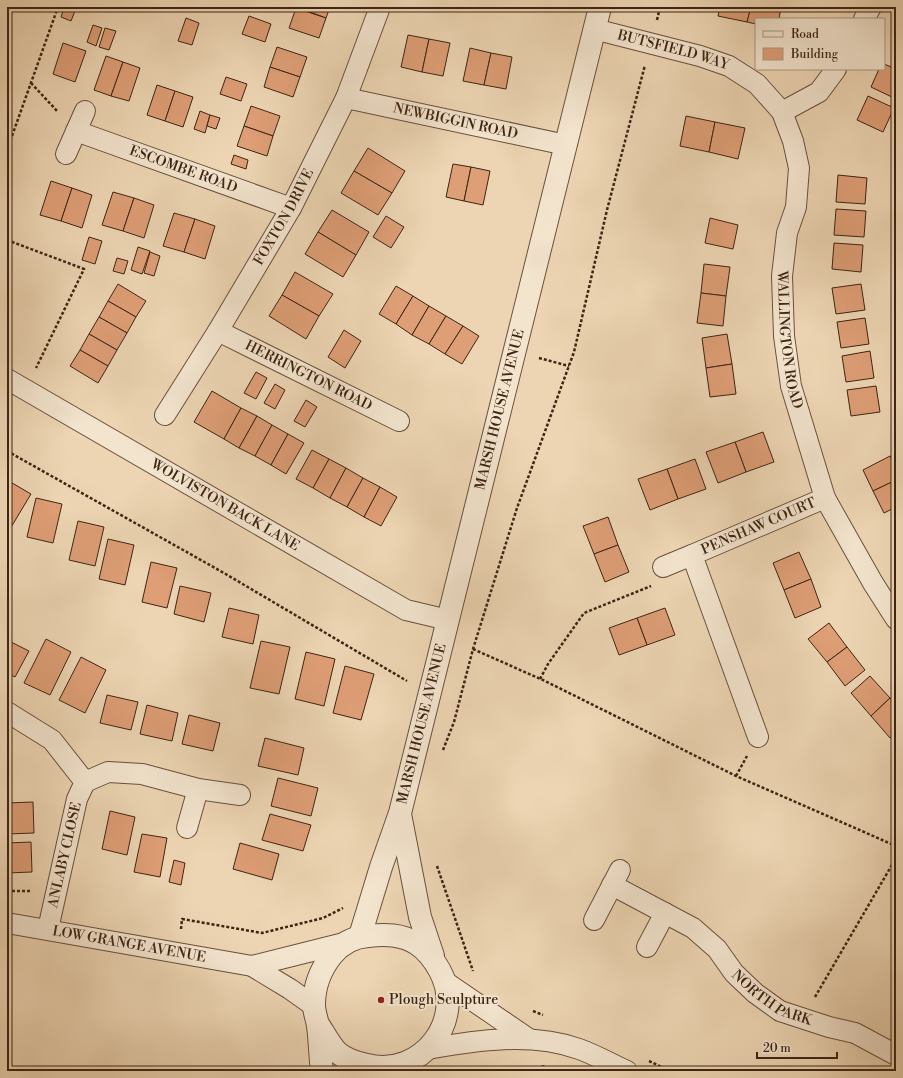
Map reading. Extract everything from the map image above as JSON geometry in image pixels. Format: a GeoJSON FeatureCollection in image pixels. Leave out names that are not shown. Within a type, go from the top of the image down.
{"type":"FeatureCollection","features":[{"type":"Feature","properties":{"kind":"street","name":"FOXTON DRIVE"},"geometry":{"type":"LineString","coordinates":[[165,415],[218,331],[291,208],[346,98],[380,7]]}},
{"type":"Feature","properties":{"kind":"street","name":"MARSH HOUSE AVENUE"},"geometry":{"type":"LineString","coordinates":[[354,939],[400,812],[448,620],[484,467],[515,352],[600,7]]}},
{"type":"Feature","properties":{"kind":"street"},"geometry":{"type":"LineString","coordinates":[[865,18],[871,7]]}},
{"type":"Feature","properties":{"kind":"street","name":"BUTSFIELD WAY"},"geometry":{"type":"LineString","coordinates":[[594,29],[700,56],[729,66],[757,84],[782,112]]}},
{"type":"Feature","properties":{"kind":"street"},"geometry":{"type":"LineString","coordinates":[[782,112],[819,92],[835,70]]}},
{"type":"Feature","properties":{"kind":"street","name":"NEWBIGGIN ROAD"},"geometry":{"type":"LineString","coordinates":[[346,98],[566,145]]}},
{"type":"Feature","properties":{"kind":"street"},"geometry":{"type":"LineString","coordinates":[[66,154],[85,111]]}},
{"type":"Feature","properties":{"kind":"street","name":"WALLINGTON ROAD"},"geometry":{"type":"LineString","coordinates":[[782,112],[793,141],[799,168],[796,207],[787,233],[782,276],[784,336],[790,386],[825,498],[873,583],[896,619]]}},
{"type":"Feature","properties":{"kind":"street","name":"ESCOMBE ROAD"},"geometry":{"type":"LineString","coordinates":[[76,131],[291,208]]}},
{"type":"Feature","properties":{"kind":"street","name":"HERRINGTON ROAD"},"geometry":{"type":"LineString","coordinates":[[218,331],[399,421]]}},
{"type":"Feature","properties":{"kind":"street","name":"WOLVISTON BACK LANE"},"geometry":{"type":"LineString","coordinates":[[7,379],[406,610],[448,620]]}},
{"type":"Feature","properties":{"kind":"street","name":"PENSHAW COURT"},"geometry":{"type":"LineString","coordinates":[[663,567],[825,498]]}},
{"type":"Feature","properties":{"kind":"street","name":"PENSHAW COURT"},"geometry":{"type":"LineString","coordinates":[[692,555],[710,601],[758,737]]}},
{"type":"Feature","properties":{"kind":"street"},"geometry":{"type":"LineString","coordinates":[[7,712],[52,740],[85,782],[108,772],[142,774],[198,789],[240,795]]}},
{"type":"Feature","properties":{"kind":"street","name":"ANLABY CLOSE"},"geometry":{"type":"LineString","coordinates":[[48,929],[77,799],[85,782]]}},
{"type":"Feature","properties":{"kind":"street"},"geometry":{"type":"LineString","coordinates":[[187,828],[198,789]]}},
{"type":"Feature","properties":{"kind":"street","name":"MARSH HOUSE AVENUE"},"geometry":{"type":"LineString","coordinates":[[316,1015],[337,1051],[357,1063],[379,1068],[407,1066],[428,1049],[444,1026],[449,1003],[447,983],[432,956],[420,917],[400,812]]}},
{"type":"Feature","properties":{"kind":"street","name":"NORTH PARK"},"geometry":{"type":"LineString","coordinates":[[594,920],[616,878],[665,913],[693,928],[717,949],[734,973],[755,993],[780,1011],[829,1028],[855,1033],[896,1054]]}},
{"type":"Feature","properties":{"kind":"street"},"geometry":{"type":"LineString","coordinates":[[647,947],[665,913]]}},
{"type":"Feature","properties":{"kind":"street","name":"LOW GRANGE AVENUE"},"geometry":{"type":"LineString","coordinates":[[7,923],[252,966],[290,989],[316,1015]]}},
{"type":"Feature","properties":{"kind":"street","name":"MARSH HOUSE AVENUE"},"geometry":{"type":"LineString","coordinates":[[354,939],[388,933],[416,943],[432,956]]}},
{"type":"Feature","properties":{"kind":"street"},"geometry":{"type":"LineString","coordinates":[[322,1071],[316,1015],[316,984],[323,966],[335,951],[354,939]]}},
{"type":"Feature","properties":{"kind":"street","name":"LOW GRANGE AVENUE"},"geometry":{"type":"LineString","coordinates":[[252,966],[354,939]]}},
{"type":"Feature","properties":{"kind":"street"},"geometry":{"type":"LineString","coordinates":[[447,983],[529,1039]]}},
{"type":"Feature","properties":{"kind":"street"},"geometry":{"type":"LineString","coordinates":[[428,1049],[460,1043],[529,1039],[579,1049],[627,1071]]}},
{"type":"Feature","properties":{"kind":"path"},"geometry":{"type":"LineString","coordinates":[[7,150],[58,7]]}},
{"type":"Feature","properties":{"kind":"path"},"geometry":{"type":"LineString","coordinates":[[454,722],[473,649],[517,508],[574,352],[607,210],[642,80]]}},
{"type":"Feature","properties":{"kind":"path"},"geometry":{"type":"LineString","coordinates":[[31,83],[76,131]]}},
{"type":"Feature","properties":{"kind":"path"},"geometry":{"type":"LineString","coordinates":[[7,240],[84,269],[26,390]]}},
{"type":"Feature","properties":{"kind":"path"},"geometry":{"type":"LineString","coordinates":[[7,451],[224,573],[404,680],[430,688]]}},
{"type":"Feature","properties":{"kind":"path"},"geometry":{"type":"LineString","coordinates":[[540,679],[548,664],[584,613],[665,581],[663,567]]}},
{"type":"Feature","properties":{"kind":"path"},"geometry":{"type":"LineString","coordinates":[[473,649],[540,679],[736,776],[896,846]]}},
{"type":"Feature","properties":{"kind":"path"},"geometry":{"type":"LineString","coordinates":[[803,1019],[896,858]]}},
{"type":"Feature","properties":{"kind":"path"},"geometry":{"type":"LineString","coordinates":[[435,860],[473,972]]}},
{"type":"Feature","properties":{"kind":"path"},"geometry":{"type":"LineString","coordinates":[[262,933],[323,918],[347,905]]}},
{"type":"Feature","properties":{"kind":"path"},"geometry":{"type":"LineString","coordinates":[[526,1008],[546,1017]]}},
{"type":"Feature","properties":{"kind":"path"},"geometry":{"type":"LineString","coordinates":[[522,1071],[549,1066]]}},
{"type":"Feature","properties":{"kind":"building"},"geometry":{"type":"Polygon","coordinates":[[[297,7],[330,7],[326,18],[297,7]]]}},
{"type":"Feature","properties":{"kind":"building"},"geometry":{"type":"Polygon","coordinates":[[[720,7],[751,7],[747,22],[718,16],[720,7]]]}},
{"type":"Feature","properties":{"kind":"building"},"geometry":{"type":"Polygon","coordinates":[[[751,7],[781,7],[779,18],[755,18],[755,24],[747,22],[751,7]]]}},
{"type":"Feature","properties":{"kind":"building"},"geometry":{"type":"Polygon","coordinates":[[[64,8],[75,11],[71,21],[61,17],[64,8]]]}},
{"type":"Feature","properties":{"kind":"building"},"geometry":{"type":"Polygon","coordinates":[[[296,8],[326,18],[319,38],[289,28],[296,8]]]}},
{"type":"Feature","properties":{"kind":"building"},"geometry":{"type":"Polygon","coordinates":[[[249,16],[271,24],[265,42],[242,34],[249,16]]]}},
{"type":"Feature","properties":{"kind":"building"},"geometry":{"type":"Polygon","coordinates":[[[186,18],[199,23],[192,45],[178,41],[186,18]]]}},
{"type":"Feature","properties":{"kind":"building"},"geometry":{"type":"Polygon","coordinates":[[[93,25],[102,28],[96,46],[87,42],[93,25]]]}},
{"type":"Feature","properties":{"kind":"building"},"geometry":{"type":"Polygon","coordinates":[[[105,28],[116,31],[109,50],[99,47],[105,28]]]}},
{"type":"Feature","properties":{"kind":"building"},"geometry":{"type":"Polygon","coordinates":[[[408,35],[429,39],[422,72],[401,67],[408,35]]]}},
{"type":"Feature","properties":{"kind":"building"},"geometry":{"type":"Polygon","coordinates":[[[429,39],[450,43],[443,76],[422,72],[429,39]]]}},
{"type":"Feature","properties":{"kind":"building"},"geometry":{"type":"Polygon","coordinates":[[[63,43],[86,51],[75,82],[53,74],[63,43]]]}},
{"type":"Feature","properties":{"kind":"building"},"geometry":{"type":"Polygon","coordinates":[[[277,47],[307,57],[300,77],[270,67],[277,47]]]}},
{"type":"Feature","properties":{"kind":"building"},"geometry":{"type":"Polygon","coordinates":[[[470,48],[491,53],[484,85],[463,81],[470,48]]]}},
{"type":"Feature","properties":{"kind":"building"},"geometry":{"type":"Polygon","coordinates":[[[491,53],[512,57],[506,89],[484,85],[491,53]]]}},
{"type":"Feature","properties":{"kind":"building"},"geometry":{"type":"Polygon","coordinates":[[[106,56],[123,62],[111,96],[94,90],[106,56]]]}},
{"type":"Feature","properties":{"kind":"building"},"geometry":{"type":"Polygon","coordinates":[[[123,62],[140,68],[129,101],[111,96],[123,62]]]}},
{"type":"Feature","properties":{"kind":"building"},"geometry":{"type":"Polygon","coordinates":[[[885,64],[896,69],[896,99],[871,87],[879,70],[885,70],[885,64]]]}},
{"type":"Feature","properties":{"kind":"building"},"geometry":{"type":"Polygon","coordinates":[[[270,67],[300,77],[293,97],[264,87],[270,67]]]}},
{"type":"Feature","properties":{"kind":"building"},"geometry":{"type":"Polygon","coordinates":[[[226,77],[247,84],[241,101],[220,94],[226,77]]]}},
{"type":"Feature","properties":{"kind":"building"},"geometry":{"type":"Polygon","coordinates":[[[157,85],[175,91],[165,121],[147,115],[157,85]]]}},
{"type":"Feature","properties":{"kind":"building"},"geometry":{"type":"Polygon","coordinates":[[[175,91],[193,97],[183,127],[165,121],[175,91]]]}},
{"type":"Feature","properties":{"kind":"building"},"geometry":{"type":"Polygon","coordinates":[[[868,96],[894,108],[883,132],[857,120],[868,96]]]}},
{"type":"Feature","properties":{"kind":"building"},"geometry":{"type":"Polygon","coordinates":[[[251,106],[280,116],[273,136],[244,126],[251,106]]]}},
{"type":"Feature","properties":{"kind":"building"},"geometry":{"type":"Polygon","coordinates":[[[200,111],[210,115],[205,133],[194,129],[200,111]]]}},
{"type":"Feature","properties":{"kind":"building"},"geometry":{"type":"Polygon","coordinates":[[[210,115],[220,118],[216,129],[207,126],[210,115]]]}},
{"type":"Feature","properties":{"kind":"building"},"geometry":{"type":"Polygon","coordinates":[[[686,116],[715,122],[709,152],[680,146],[686,116]]]}},
{"type":"Feature","properties":{"kind":"building"},"geometry":{"type":"Polygon","coordinates":[[[715,122],[745,128],[738,159],[709,152],[715,122]]]}},
{"type":"Feature","properties":{"kind":"building"},"geometry":{"type":"Polygon","coordinates":[[[244,126],[273,136],[267,156],[237,146],[244,126]]]}},
{"type":"Feature","properties":{"kind":"building"},"geometry":{"type":"Polygon","coordinates":[[[368,148],[405,171],[392,193],[354,171],[368,148]]]}},
{"type":"Feature","properties":{"kind":"building"},"geometry":{"type":"Polygon","coordinates":[[[234,155],[248,160],[246,169],[231,164],[234,155]]]}},
{"type":"Feature","properties":{"kind":"building"},"geometry":{"type":"Polygon","coordinates":[[[453,164],[471,167],[464,201],[446,197],[453,164]]]}},
{"type":"Feature","properties":{"kind":"building"},"geometry":{"type":"Polygon","coordinates":[[[471,167],[490,171],[483,205],[464,201],[471,167]]]}},
{"type":"Feature","properties":{"kind":"building"},"geometry":{"type":"Polygon","coordinates":[[[354,171],[392,193],[378,215],[341,193],[354,171]]]}},
{"type":"Feature","properties":{"kind":"building"},"geometry":{"type":"Polygon","coordinates":[[[838,175],[867,178],[865,204],[836,202],[838,175]]]}},
{"type":"Feature","properties":{"kind":"building"},"geometry":{"type":"Polygon","coordinates":[[[51,181],[72,188],[61,221],[40,215],[51,181]]]}},
{"type":"Feature","properties":{"kind":"building"},"geometry":{"type":"Polygon","coordinates":[[[72,188],[92,195],[82,228],[61,221],[72,188]]]}},
{"type":"Feature","properties":{"kind":"building"},"geometry":{"type":"Polygon","coordinates":[[[113,192],[134,198],[123,231],[102,225],[113,192]]]}},
{"type":"Feature","properties":{"kind":"building"},"geometry":{"type":"Polygon","coordinates":[[[134,198],[154,205],[144,238],[123,231],[134,198]]]}},
{"type":"Feature","properties":{"kind":"building"},"geometry":{"type":"Polygon","coordinates":[[[836,209],[866,211],[864,237],[834,235],[836,209]]]}},
{"type":"Feature","properties":{"kind":"building"},"geometry":{"type":"Polygon","coordinates":[[[332,210],[369,232],[356,255],[318,232],[332,210]]]}},
{"type":"Feature","properties":{"kind":"building"},"geometry":{"type":"Polygon","coordinates":[[[174,213],[195,219],[184,252],[163,246],[174,213]]]}},
{"type":"Feature","properties":{"kind":"building"},"geometry":{"type":"Polygon","coordinates":[[[386,216],[404,227],[391,248],[373,237],[386,216]]]}},
{"type":"Feature","properties":{"kind":"building"},"geometry":{"type":"Polygon","coordinates":[[[710,218],[738,225],[733,249],[705,243],[710,218]]]}},
{"type":"Feature","properties":{"kind":"building"},"geometry":{"type":"Polygon","coordinates":[[[195,219],[215,226],[205,259],[184,252],[195,219]]]}},
{"type":"Feature","properties":{"kind":"building"},"geometry":{"type":"Polygon","coordinates":[[[318,232],[356,255],[343,277],[305,254],[318,232]]]}},
{"type":"Feature","properties":{"kind":"building"},"geometry":{"type":"Polygon","coordinates":[[[89,237],[102,241],[95,264],[82,260],[89,237]]]}},
{"type":"Feature","properties":{"kind":"building"},"geometry":{"type":"Polygon","coordinates":[[[834,243],[863,245],[861,272],[832,269],[834,243]]]}},
{"type":"Feature","properties":{"kind":"building"},"geometry":{"type":"Polygon","coordinates":[[[138,247],[150,251],[142,274],[131,270],[138,247]]]}},
{"type":"Feature","properties":{"kind":"building"},"geometry":{"type":"Polygon","coordinates":[[[150,252],[160,256],[154,276],[144,273],[150,252]]]}},
{"type":"Feature","properties":{"kind":"building"},"geometry":{"type":"Polygon","coordinates":[[[117,258],[128,261],[124,274],[113,271],[117,258]]]}},
{"type":"Feature","properties":{"kind":"building"},"geometry":{"type":"Polygon","coordinates":[[[704,264],[730,267],[726,296],[701,293],[704,264]]]}},
{"type":"Feature","properties":{"kind":"building"},"geometry":{"type":"Polygon","coordinates":[[[295,272],[333,294],[319,316],[282,295],[295,272]]]}},
{"type":"Feature","properties":{"kind":"building"},"geometry":{"type":"Polygon","coordinates":[[[118,284],[146,301],[136,317],[108,301],[118,284]]]}},
{"type":"Feature","properties":{"kind":"building"},"geometry":{"type":"Polygon","coordinates":[[[861,284],[865,310],[836,314],[832,288],[861,284]]]}},
{"type":"Feature","properties":{"kind":"building"},"geometry":{"type":"Polygon","coordinates":[[[396,286],[413,296],[396,324],[379,314],[396,286]]]}},
{"type":"Feature","properties":{"kind":"building"},"geometry":{"type":"Polygon","coordinates":[[[701,293],[726,296],[723,326],[697,323],[701,293]]]}},
{"type":"Feature","properties":{"kind":"building"},"geometry":{"type":"Polygon","coordinates":[[[282,295],[319,316],[306,339],[269,316],[282,295]]]}},
{"type":"Feature","properties":{"kind":"building"},"geometry":{"type":"Polygon","coordinates":[[[413,296],[429,306],[412,335],[396,324],[413,296]]]}},
{"type":"Feature","properties":{"kind":"building"},"geometry":{"type":"Polygon","coordinates":[[[108,301],[136,317],[127,333],[99,317],[108,301]]]}},
{"type":"Feature","properties":{"kind":"building"},"geometry":{"type":"Polygon","coordinates":[[[429,306],[446,316],[429,344],[412,335],[429,306]]]}},
{"type":"Feature","properties":{"kind":"building"},"geometry":{"type":"Polygon","coordinates":[[[446,316],[463,326],[445,354],[429,344],[446,316]]]}},
{"type":"Feature","properties":{"kind":"building"},"geometry":{"type":"Polygon","coordinates":[[[99,317],[127,333],[117,350],[89,334],[99,317]]]}},
{"type":"Feature","properties":{"kind":"building"},"geometry":{"type":"Polygon","coordinates":[[[865,318],[869,344],[841,348],[837,322],[865,318]]]}},
{"type":"Feature","properties":{"kind":"building"},"geometry":{"type":"Polygon","coordinates":[[[463,326],[479,336],[462,364],[445,354],[463,326]]]}},
{"type":"Feature","properties":{"kind":"building"},"geometry":{"type":"Polygon","coordinates":[[[344,330],[361,341],[345,368],[328,357],[344,330]]]}},
{"type":"Feature","properties":{"kind":"building"},"geometry":{"type":"Polygon","coordinates":[[[89,334],[117,350],[108,366],[80,350],[89,334]]]}},
{"type":"Feature","properties":{"kind":"building"},"geometry":{"type":"Polygon","coordinates":[[[727,334],[732,364],[706,368],[702,338],[727,334]]]}},
{"type":"Feature","properties":{"kind":"building"},"geometry":{"type":"Polygon","coordinates":[[[80,350],[108,366],[98,383],[70,366],[80,350]]]}},
{"type":"Feature","properties":{"kind":"building"},"geometry":{"type":"Polygon","coordinates":[[[870,351],[874,378],[846,382],[842,356],[870,351]]]}},
{"type":"Feature","properties":{"kind":"building"},"geometry":{"type":"Polygon","coordinates":[[[732,364],[736,394],[710,397],[706,368],[732,364]]]}},
{"type":"Feature","properties":{"kind":"building"},"geometry":{"type":"Polygon","coordinates":[[[256,372],[267,378],[256,399],[244,393],[256,372]]]}},
{"type":"Feature","properties":{"kind":"building"},"geometry":{"type":"Polygon","coordinates":[[[275,384],[285,390],[275,409],[264,403],[275,384]]]}},
{"type":"Feature","properties":{"kind":"building"},"geometry":{"type":"Polygon","coordinates":[[[876,386],[880,412],[851,416],[847,390],[876,386]]]}},
{"type":"Feature","properties":{"kind":"building"},"geometry":{"type":"Polygon","coordinates":[[[212,391],[241,408],[224,439],[194,422],[212,391]]]}},
{"type":"Feature","properties":{"kind":"building"},"geometry":{"type":"Polygon","coordinates":[[[306,400],[317,407],[305,427],[294,421],[306,400]]]}},
{"type":"Feature","properties":{"kind":"building"},"geometry":{"type":"Polygon","coordinates":[[[241,408],[257,416],[239,448],[224,439],[241,408]]]}},
{"type":"Feature","properties":{"kind":"building"},"geometry":{"type":"Polygon","coordinates":[[[257,416],[272,425],[255,456],[239,448],[257,416]]]}},
{"type":"Feature","properties":{"kind":"building"},"geometry":{"type":"Polygon","coordinates":[[[272,425],[288,434],[271,465],[255,456],[272,425]]]}},
{"type":"Feature","properties":{"kind":"building"},"geometry":{"type":"Polygon","coordinates":[[[763,432],[774,462],[746,472],[735,442],[763,432]]]}},
{"type":"Feature","properties":{"kind":"building"},"geometry":{"type":"Polygon","coordinates":[[[288,434],[304,443],[286,474],[271,465],[288,434]]]}},
{"type":"Feature","properties":{"kind":"building"},"geometry":{"type":"Polygon","coordinates":[[[735,442],[746,472],[718,483],[706,452],[735,442]]]}},
{"type":"Feature","properties":{"kind":"building"},"geometry":{"type":"Polygon","coordinates":[[[312,450],[329,459],[313,488],[296,479],[312,450]]]}},
{"type":"Feature","properties":{"kind":"building"},"geometry":{"type":"Polygon","coordinates":[[[890,456],[896,468],[896,480],[873,491],[863,470],[890,456]]]}},
{"type":"Feature","properties":{"kind":"building"},"geometry":{"type":"Polygon","coordinates":[[[329,459],[346,468],[330,498],[313,488],[329,459]]]}},
{"type":"Feature","properties":{"kind":"building"},"geometry":{"type":"Polygon","coordinates":[[[695,459],[706,489],[678,499],[667,469],[695,459]]]}},
{"type":"Feature","properties":{"kind":"building"},"geometry":{"type":"Polygon","coordinates":[[[346,468],[363,478],[347,507],[330,498],[346,468]]]}},
{"type":"Feature","properties":{"kind":"building"},"geometry":{"type":"Polygon","coordinates":[[[667,469],[678,499],[650,510],[638,479],[667,469]]]}},
{"type":"Feature","properties":{"kind":"building"},"geometry":{"type":"Polygon","coordinates":[[[363,478],[380,487],[364,517],[347,507],[363,478]]]}},
{"type":"Feature","properties":{"kind":"building"},"geometry":{"type":"Polygon","coordinates":[[[7,480],[31,494],[7,534],[7,480]]]}},
{"type":"Feature","properties":{"kind":"building"},"geometry":{"type":"Polygon","coordinates":[[[896,480],[896,507],[884,513],[873,491],[896,480]]]}},
{"type":"Feature","properties":{"kind":"building"},"geometry":{"type":"Polygon","coordinates":[[[380,487],[397,497],[381,526],[364,517],[380,487]]]}},
{"type":"Feature","properties":{"kind":"building"},"geometry":{"type":"Polygon","coordinates":[[[36,498],[62,504],[53,543],[27,537],[36,498]]]}},
{"type":"Feature","properties":{"kind":"building"},"geometry":{"type":"Polygon","coordinates":[[[608,517],[618,545],[594,554],[583,526],[608,517]]]}},
{"type":"Feature","properties":{"kind":"building"},"geometry":{"type":"Polygon","coordinates":[[[78,521],[104,527],[95,566],[69,560],[78,521]]]}},
{"type":"Feature","properties":{"kind":"building"},"geometry":{"type":"Polygon","coordinates":[[[896,527],[896,535],[892,529],[896,527]]]}},
{"type":"Feature","properties":{"kind":"building"},"geometry":{"type":"Polygon","coordinates":[[[108,539],[134,545],[125,585],[99,579],[108,539]]]}},
{"type":"Feature","properties":{"kind":"building"},"geometry":{"type":"Polygon","coordinates":[[[618,545],[629,572],[605,582],[594,554],[618,545]]]}},
{"type":"Feature","properties":{"kind":"building"},"geometry":{"type":"Polygon","coordinates":[[[799,552],[811,579],[784,590],[773,563],[799,552]]]}},
{"type":"Feature","properties":{"kind":"building"},"geometry":{"type":"Polygon","coordinates":[[[151,562],[177,568],[167,608],[142,602],[151,562]]]}},
{"type":"Feature","properties":{"kind":"building"},"geometry":{"type":"Polygon","coordinates":[[[811,579],[821,607],[795,618],[784,590],[811,579]]]}},
{"type":"Feature","properties":{"kind":"building"},"geometry":{"type":"Polygon","coordinates":[[[180,586],[211,593],[204,622],[174,614],[180,586]]]}},
{"type":"Feature","properties":{"kind":"building"},"geometry":{"type":"Polygon","coordinates":[[[229,608],[259,615],[253,644],[222,637],[229,608]]]}},
{"type":"Feature","properties":{"kind":"building"},"geometry":{"type":"Polygon","coordinates":[[[665,608],[675,635],[647,645],[637,618],[665,608]]]}},
{"type":"Feature","properties":{"kind":"building"},"geometry":{"type":"Polygon","coordinates":[[[637,618],[647,645],[619,655],[609,628],[637,618]]]}},
{"type":"Feature","properties":{"kind":"building"},"geometry":{"type":"Polygon","coordinates":[[[829,623],[847,647],[827,662],[808,639],[829,623]]]}},
{"type":"Feature","properties":{"kind":"building"},"geometry":{"type":"Polygon","coordinates":[[[46,639],[71,652],[50,695],[24,683],[46,639]]]}},
{"type":"Feature","properties":{"kind":"building"},"geometry":{"type":"Polygon","coordinates":[[[7,640],[29,651],[15,677],[7,673],[7,640]]]}},
{"type":"Feature","properties":{"kind":"building"},"geometry":{"type":"Polygon","coordinates":[[[261,641],[290,647],[279,694],[250,688],[261,641]]]}},
{"type":"Feature","properties":{"kind":"building"},"geometry":{"type":"Polygon","coordinates":[[[847,647],[865,670],[845,686],[827,662],[847,647]]]}},
{"type":"Feature","properties":{"kind":"building"},"geometry":{"type":"Polygon","coordinates":[[[306,652],[335,659],[324,706],[295,699],[306,652]]]}},
{"type":"Feature","properties":{"kind":"building"},"geometry":{"type":"Polygon","coordinates":[[[81,657],[106,670],[85,713],[59,700],[81,657]]]}},
{"type":"Feature","properties":{"kind":"building"},"geometry":{"type":"Polygon","coordinates":[[[345,666],[374,674],[361,720],[333,713],[345,666]]]}},
{"type":"Feature","properties":{"kind":"building"},"geometry":{"type":"Polygon","coordinates":[[[870,676],[890,698],[871,716],[851,693],[870,676]]]}},
{"type":"Feature","properties":{"kind":"building"},"geometry":{"type":"Polygon","coordinates":[[[107,695],[138,702],[131,730],[100,723],[107,695]]]}},
{"type":"Feature","properties":{"kind":"building"},"geometry":{"type":"Polygon","coordinates":[[[890,698],[896,705],[896,733],[890,738],[871,716],[890,698]]]}},
{"type":"Feature","properties":{"kind":"building"},"geometry":{"type":"Polygon","coordinates":[[[147,705],[178,713],[172,741],[140,734],[147,705]]]}},
{"type":"Feature","properties":{"kind":"building"},"geometry":{"type":"Polygon","coordinates":[[[189,715],[220,723],[213,751],[182,744],[189,715]]]}},
{"type":"Feature","properties":{"kind":"building"},"geometry":{"type":"Polygon","coordinates":[[[265,738],[304,748],[298,775],[258,766],[265,738]]]}},
{"type":"Feature","properties":{"kind":"building"},"geometry":{"type":"Polygon","coordinates":[[[278,778],[318,788],[311,816],[271,806],[278,778]]]}},
{"type":"Feature","properties":{"kind":"building"},"geometry":{"type":"Polygon","coordinates":[[[33,802],[34,833],[7,834],[7,803],[33,802]]]}},
{"type":"Feature","properties":{"kind":"building"},"geometry":{"type":"Polygon","coordinates":[[[110,811],[135,817],[127,855],[102,849],[110,811]]]}},
{"type":"Feature","properties":{"kind":"building"},"geometry":{"type":"Polygon","coordinates":[[[270,814],[311,825],[303,851],[262,840],[270,814]]]}},
{"type":"Feature","properties":{"kind":"building"},"geometry":{"type":"Polygon","coordinates":[[[142,834],[167,838],[160,877],[134,872],[142,834]]]}},
{"type":"Feature","properties":{"kind":"building"},"geometry":{"type":"Polygon","coordinates":[[[31,842],[32,872],[7,873],[7,843],[31,842]]]}},
{"type":"Feature","properties":{"kind":"building"},"geometry":{"type":"Polygon","coordinates":[[[240,843],[279,854],[272,880],[233,869],[240,843]]]}},
{"type":"Feature","properties":{"kind":"building"},"geometry":{"type":"Polygon","coordinates":[[[174,860],[185,863],[181,885],[169,882],[174,860]]]}},
{"type":"Feature","properties":{"kind":"place","name":"Plough Sculpture"},"geometry":{"type":"Point","coordinates":[381,1000]}}]}
